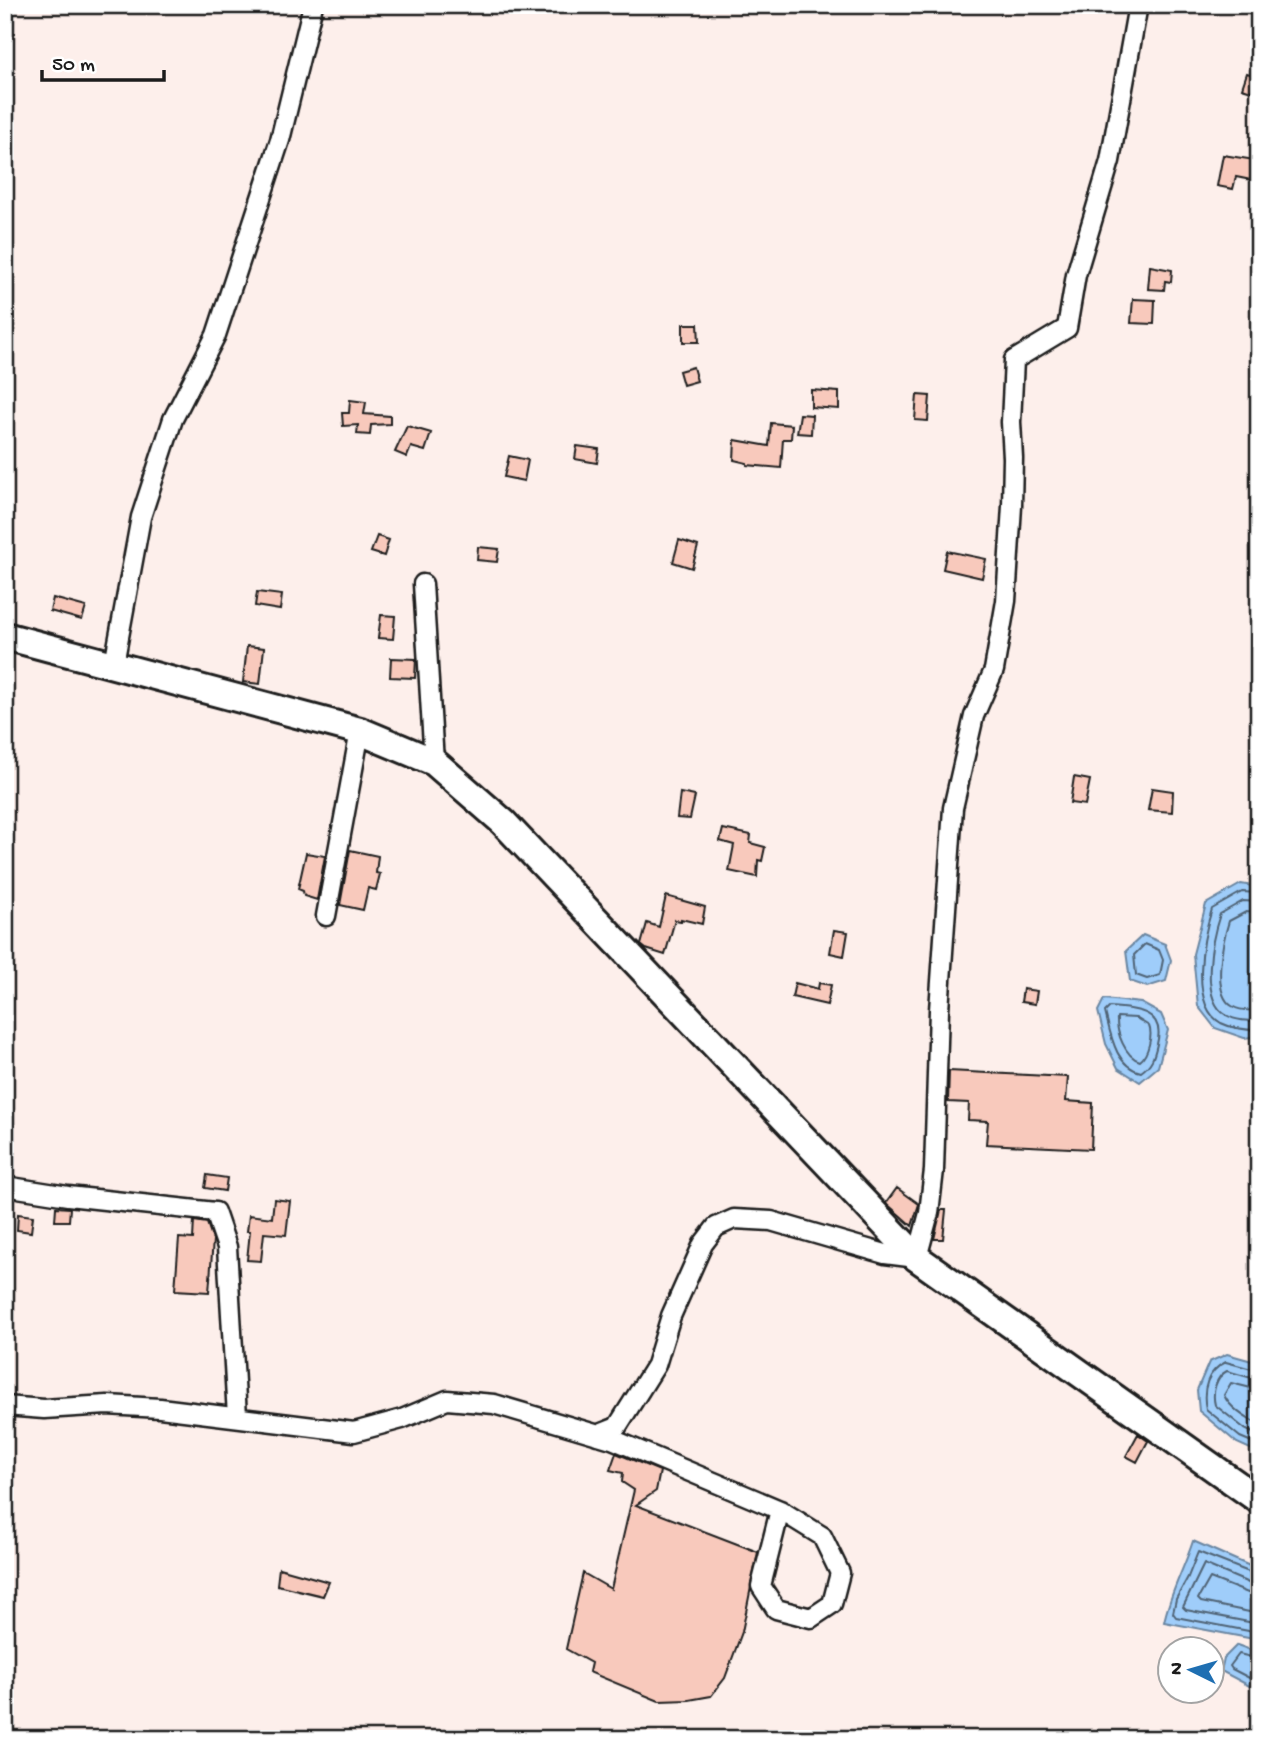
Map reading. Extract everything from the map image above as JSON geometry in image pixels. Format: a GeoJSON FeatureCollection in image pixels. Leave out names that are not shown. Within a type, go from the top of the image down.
{"type":"FeatureCollection","features":[{"type":"Feature","properties":{"kind":"main road"},"geometry":{"type":"LineString","coordinates":[[5,636],[360,731],[434,762],[503,822],[917,1258],[1259,1500]]}},
{"type":"Feature","properties":{"kind":"street"},"geometry":{"type":"LineString","coordinates":[[114,664],[141,517],[173,419],[216,335],[280,140],[313,5]]}},
{"type":"Feature","properties":{"kind":"street"},"geometry":{"type":"LineString","coordinates":[[597,1435],[617,1427],[656,1365],[671,1315],[703,1244],[716,1227],[734,1219],[771,1221],[885,1254],[917,1258],[929,1213],[934,1170],[939,1010],[953,808],[974,716],[994,670],[1006,601],[1012,506],[1013,458],[1010,422],[1013,360],[1067,328],[1076,275],[1110,160],[1138,5]]}},
{"type":"Feature","properties":{"kind":"street"},"geometry":{"type":"LineString","coordinates":[[424,584],[434,762]]}},
{"type":"Feature","properties":{"kind":"street"},"geometry":{"type":"LineString","coordinates":[[326,916],[360,731]]}},
{"type":"Feature","properties":{"kind":"street"},"geometry":{"type":"LineString","coordinates":[[5,1186],[68,1196],[215,1212],[228,1247],[237,1416]]}},
{"type":"Feature","properties":{"kind":"street"},"geometry":{"type":"LineString","coordinates":[[5,1406],[44,1409],[107,1405],[237,1416],[354,1432],[402,1419],[447,1400],[494,1404],[597,1435],[780,1510],[822,1536],[840,1573],[832,1604],[811,1618],[776,1609],[761,1586],[780,1510]]}},
{"type":"Feature","properties":{"kind":"water"},"geometry":{"type":"Polygon","coordinates":[[[1241,884],[1259,887],[1259,1036],[1244,1038],[1215,1028],[1198,1006],[1193,954],[1206,904],[1241,884]]]}},
{"type":"Feature","properties":{"kind":"water"},"geometry":{"type":"Polygon","coordinates":[[[1143,935],[1165,944],[1171,960],[1166,981],[1147,987],[1130,981],[1126,951],[1143,935]]]}},
{"type":"Feature","properties":{"kind":"water"},"geometry":{"type":"Polygon","coordinates":[[[1104,999],[1141,1003],[1161,1014],[1168,1030],[1158,1067],[1140,1082],[1118,1068],[1106,1044],[1098,1011],[1104,999]]]}},
{"type":"Feature","properties":{"kind":"water"},"geometry":{"type":"Polygon","coordinates":[[[1227,1354],[1252,1361],[1259,1366],[1257,1452],[1237,1443],[1199,1411],[1197,1390],[1209,1362],[1227,1354]]]}},
{"type":"Feature","properties":{"kind":"water"},"geometry":{"type":"Polygon","coordinates":[[[1193,1541],[1259,1570],[1259,1640],[1164,1622],[1193,1541]]]}},
{"type":"Feature","properties":{"kind":"water"},"geometry":{"type":"Polygon","coordinates":[[[1237,1645],[1259,1653],[1259,1691],[1226,1674],[1226,1656],[1237,1645]]]}},
{"type":"Feature","properties":{"kind":"building"},"geometry":{"type":"Polygon","coordinates":[[[1247,73],[1259,77],[1255,92],[1242,88],[1247,73]]]}},
{"type":"Feature","properties":{"kind":"building"},"geometry":{"type":"Polygon","coordinates":[[[1223,155],[1255,160],[1251,180],[1236,177],[1233,189],[1217,186],[1223,155]]]}},
{"type":"Feature","properties":{"kind":"building"},"geometry":{"type":"Polygon","coordinates":[[[1150,266],[1172,270],[1171,282],[1165,281],[1164,290],[1148,289],[1150,266]]]}},
{"type":"Feature","properties":{"kind":"building"},"geometry":{"type":"Polygon","coordinates":[[[1133,299],[1155,300],[1154,324],[1131,323],[1133,299]]]}},
{"type":"Feature","properties":{"kind":"building"},"geometry":{"type":"Polygon","coordinates":[[[683,324],[698,324],[699,342],[683,342],[683,324]]]}},
{"type":"Feature","properties":{"kind":"building"},"geometry":{"type":"Polygon","coordinates":[[[693,367],[697,381],[683,385],[679,371],[693,367]]]}},
{"type":"Feature","properties":{"kind":"building"},"geometry":{"type":"Polygon","coordinates":[[[811,390],[839,392],[839,409],[811,407],[811,390]]]}},
{"type":"Feature","properties":{"kind":"building"},"geometry":{"type":"Polygon","coordinates":[[[917,395],[930,396],[928,421],[915,420],[917,395]]]}},
{"type":"Feature","properties":{"kind":"building"},"geometry":{"type":"Polygon","coordinates":[[[350,400],[366,402],[364,414],[390,416],[390,424],[371,425],[370,435],[357,434],[358,425],[343,426],[342,413],[349,413],[350,400]]]}},
{"type":"Feature","properties":{"kind":"building"},"geometry":{"type":"Polygon","coordinates":[[[800,414],[812,415],[811,434],[797,433],[800,414]]]}},
{"type":"Feature","properties":{"kind":"building"},"geometry":{"type":"Polygon","coordinates":[[[771,423],[792,425],[791,439],[783,439],[781,468],[747,465],[734,460],[735,440],[769,446],[771,423]]]}},
{"type":"Feature","properties":{"kind":"building"},"geometry":{"type":"Polygon","coordinates":[[[407,426],[431,433],[425,451],[411,447],[407,457],[395,452],[407,426]]]}},
{"type":"Feature","properties":{"kind":"building"},"geometry":{"type":"Polygon","coordinates":[[[577,446],[599,449],[597,463],[575,459],[577,446]]]}},
{"type":"Feature","properties":{"kind":"building"},"geometry":{"type":"Polygon","coordinates":[[[509,456],[528,460],[524,481],[504,477],[509,456]]]}},
{"type":"Feature","properties":{"kind":"building"},"geometry":{"type":"Polygon","coordinates":[[[377,536],[389,540],[384,556],[371,552],[377,536]]]}},
{"type":"Feature","properties":{"kind":"building"},"geometry":{"type":"Polygon","coordinates":[[[679,540],[698,546],[692,568],[673,562],[679,540]]]}},
{"type":"Feature","properties":{"kind":"building"},"geometry":{"type":"Polygon","coordinates":[[[478,547],[499,549],[497,562],[477,560],[478,547]]]}},
{"type":"Feature","properties":{"kind":"building"},"geometry":{"type":"Polygon","coordinates":[[[947,551],[986,559],[982,578],[943,569],[947,551]]]}},
{"type":"Feature","properties":{"kind":"building"},"geometry":{"type":"Polygon","coordinates":[[[257,592],[282,595],[280,610],[255,606],[257,592]]]}},
{"type":"Feature","properties":{"kind":"building"},"geometry":{"type":"Polygon","coordinates":[[[53,598],[86,607],[82,620],[50,611],[53,598]]]}},
{"type":"Feature","properties":{"kind":"building"},"geometry":{"type":"Polygon","coordinates":[[[381,615],[395,616],[393,639],[378,638],[381,615]]]}},
{"type":"Feature","properties":{"kind":"building"},"geometry":{"type":"Polygon","coordinates":[[[247,646],[264,648],[260,684],[243,682],[247,646]]]}},
{"type":"Feature","properties":{"kind":"building"},"geometry":{"type":"Polygon","coordinates":[[[391,658],[416,659],[415,678],[390,677],[391,658]]]}},
{"type":"Feature","properties":{"kind":"building"},"geometry":{"type":"Polygon","coordinates":[[[1074,777],[1090,780],[1085,805],[1070,803],[1074,777]]]}},
{"type":"Feature","properties":{"kind":"building"},"geometry":{"type":"Polygon","coordinates":[[[1152,788],[1173,791],[1172,812],[1148,810],[1152,788]]]}},
{"type":"Feature","properties":{"kind":"building"},"geometry":{"type":"Polygon","coordinates":[[[680,793],[695,796],[690,819],[677,818],[680,793]]]}},
{"type":"Feature","properties":{"kind":"building"},"geometry":{"type":"Polygon","coordinates":[[[723,829],[751,835],[750,843],[765,847],[762,861],[758,860],[757,877],[729,871],[734,845],[720,841],[723,829]]]}},
{"type":"Feature","properties":{"kind":"building"},"geometry":{"type":"Polygon","coordinates":[[[350,850],[378,856],[376,873],[380,874],[376,890],[368,888],[363,910],[340,905],[350,850]]]}},
{"type":"Feature","properties":{"kind":"building"},"geometry":{"type":"Polygon","coordinates":[[[306,853],[325,856],[317,900],[304,896],[303,891],[298,889],[306,853]]]}},
{"type":"Feature","properties":{"kind":"building"},"geometry":{"type":"Polygon","coordinates":[[[666,896],[705,907],[702,924],[675,920],[665,955],[641,945],[647,923],[659,927],[666,896]]]}},
{"type":"Feature","properties":{"kind":"building"},"geometry":{"type":"Polygon","coordinates":[[[834,930],[848,932],[844,956],[830,953],[834,930]]]}},
{"type":"Feature","properties":{"kind":"building"},"geometry":{"type":"Polygon","coordinates":[[[795,983],[818,989],[819,983],[831,985],[827,1005],[792,997],[795,983]]]}},
{"type":"Feature","properties":{"kind":"building"},"geometry":{"type":"Polygon","coordinates":[[[1023,989],[1037,991],[1035,1004],[1021,1002],[1023,989]]]}},
{"type":"Feature","properties":{"kind":"building"},"geometry":{"type":"Polygon","coordinates":[[[949,1071],[1068,1077],[1066,1101],[1093,1103],[1091,1149],[986,1144],[988,1121],[968,1120],[969,1103],[948,1102],[949,1071]]]}},
{"type":"Feature","properties":{"kind":"building"},"geometry":{"type":"Polygon","coordinates":[[[207,1175],[227,1178],[225,1191],[205,1188],[207,1175]]]}},
{"type":"Feature","properties":{"kind":"building"},"geometry":{"type":"Polygon","coordinates":[[[897,1188],[919,1204],[912,1226],[886,1203],[897,1188]]]}},
{"type":"Feature","properties":{"kind":"building"},"geometry":{"type":"Polygon","coordinates":[[[274,1199],[290,1201],[286,1235],[264,1233],[261,1261],[247,1260],[249,1215],[272,1218],[274,1199]]]}},
{"type":"Feature","properties":{"kind":"building"},"geometry":{"type":"Polygon","coordinates":[[[56,1207],[70,1208],[69,1221],[55,1221],[56,1207]]]}},
{"type":"Feature","properties":{"kind":"building"},"geometry":{"type":"Polygon","coordinates":[[[941,1210],[946,1210],[943,1239],[934,1239],[941,1210]]]}},
{"type":"Feature","properties":{"kind":"building"},"geometry":{"type":"Polygon","coordinates":[[[18,1214],[33,1216],[31,1232],[17,1230],[18,1214]]]}},
{"type":"Feature","properties":{"kind":"building"},"geometry":{"type":"Polygon","coordinates":[[[194,1221],[207,1223],[213,1240],[209,1292],[175,1290],[179,1238],[193,1239],[194,1221]]]}},
{"type":"Feature","properties":{"kind":"building"},"geometry":{"type":"Polygon","coordinates":[[[1138,1434],[1148,1441],[1137,1462],[1126,1456],[1138,1434]]]}},
{"type":"Feature","properties":{"kind":"building"},"geometry":{"type":"Polygon","coordinates":[[[616,1453],[660,1471],[656,1491],[636,1505],[758,1552],[742,1632],[725,1678],[711,1696],[659,1701],[589,1672],[591,1663],[566,1649],[583,1573],[611,1589],[634,1490],[622,1482],[623,1473],[610,1470],[616,1453]]]}},
{"type":"Feature","properties":{"kind":"building"},"geometry":{"type":"Polygon","coordinates":[[[279,1568],[329,1582],[323,1596],[277,1585],[279,1568]]]}}]}
